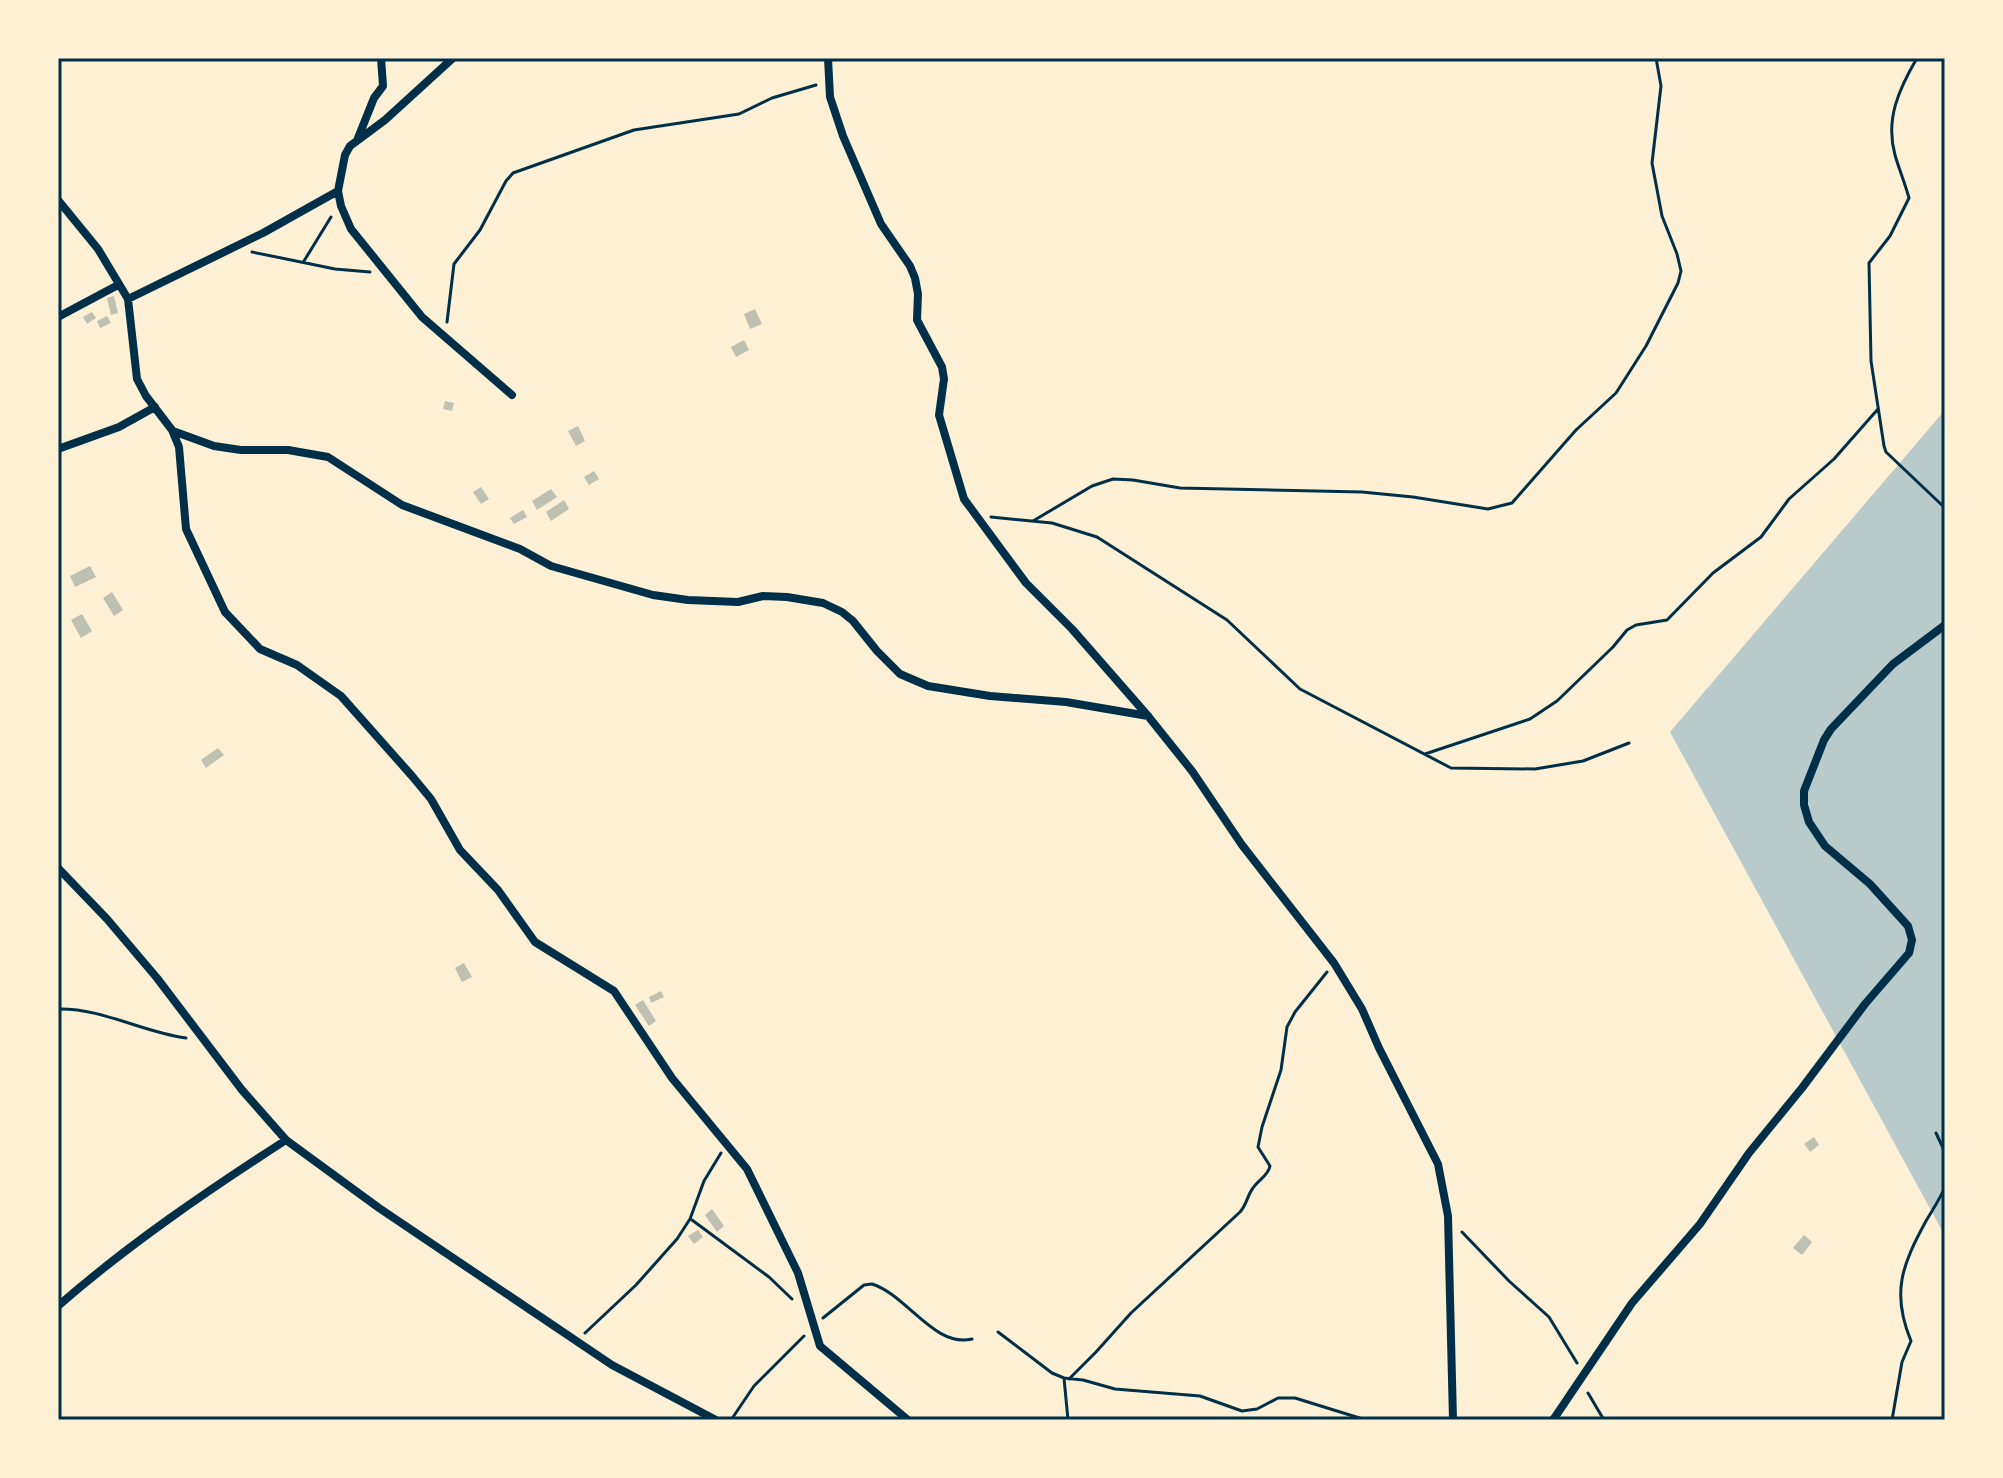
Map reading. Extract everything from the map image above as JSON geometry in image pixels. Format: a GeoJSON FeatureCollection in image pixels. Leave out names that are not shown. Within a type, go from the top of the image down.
{"type":"FeatureCollection","features":[{"type":"Feature","properties":{"kind":"street"},"geometry":{"type":"LineString","coordinates":[[357,141],[374,98],[382,89],[381,58]]}},
{"type":"Feature","properties":{"kind":"street"},"geometry":{"type":"LineString","coordinates":[[453,58],[347,150],[338,191],[351,229],[422,317],[512,395]]}},
{"type":"Feature","properties":{"kind":"street"},"geometry":{"type":"LineString","coordinates":[[828,58],[833,112],[881,224],[915,278],[917,320],[939,358],[943,372],[939,415],[964,499],[1026,583],[1072,629],[1192,771],[1242,845],[1334,963],[1362,1009],[1438,1164],[1448,1216],[1453,1420]]}},
{"type":"Feature","properties":{"kind":"street"},"geometry":{"type":"LineString","coordinates":[[128,299],[326,200],[338,191]]}},
{"type":"Feature","properties":{"kind":"street"},"geometry":{"type":"LineString","coordinates":[[58,200],[98,249],[128,299],[137,379],[172,430],[179,447],[186,529],[225,612],[260,649],[297,665],[341,696],[422,787],[460,850],[498,890],[535,942],[614,991],[672,1078],[747,1169],[798,1273],[817,1340],[824,1350],[908,1420]]}},
{"type":"Feature","properties":{"kind":"street"},"geometry":{"type":"LineString","coordinates":[[58,317],[118,285]]}},
{"type":"Feature","properties":{"kind":"street"},"geometry":{"type":"LineString","coordinates":[[58,449],[119,427],[155,407]]}},
{"type":"Feature","properties":{"kind":"street"},"geometry":{"type":"LineString","coordinates":[[172,430],[214,446],[241,450],[288,450],[328,457],[402,505],[520,549],[551,566],[653,595],[678,600],[738,602],[763,596],[787,597],[823,603],[853,621],[900,674],[928,686],[990,696],[1066,702],[1148,716]]}},
{"type":"Feature","properties":{"kind":"street"},"geometry":{"type":"LineString","coordinates":[[1553,1420],[1632,1303],[1700,1224],[1749,1153],[1865,1004],[1909,953],[1912,940],[1908,926],[1870,884],[1825,846],[1809,822],[1804,791],[1831,729],[1893,664],[1945,625]]}},
{"type":"Feature","properties":{"kind":"street"},"geometry":{"type":"LineString","coordinates":[[58,868],[107,919],[242,1090],[286,1140],[379,1208],[612,1365],[716,1420]]}},
{"type":"Feature","properties":{"kind":"street"},"geometry":{"type":"LineString","coordinates":[[58,1306],[95,1274],[203,1193],[286,1140]]}},
{"type":"Feature","properties":{"kind":"path"},"geometry":{"type":"LineString","coordinates":[[1033,521],[1072,496],[1113,479],[1180,488],[1362,492],[1488,509],[1502,508],[1512,503],[1576,430],[1609,402],[1646,346],[1678,283],[1681,271],[1662,216],[1652,163],[1661,86],[1656,58]]}},
{"type":"Feature","properties":{"kind":"path"},"geometry":{"type":"LineString","coordinates":[[1917,58],[1901,85],[1891,117],[1894,154],[1909,198],[1890,236],[1868,268],[1871,361],[1886,452],[1945,508]]}},
{"type":"Feature","properties":{"kind":"path"},"geometry":{"type":"LineString","coordinates":[[445,337],[454,264],[480,230],[513,173],[634,130],[739,114],[772,98],[829,81]]}},
{"type":"Feature","properties":{"kind":"path"},"geometry":{"type":"LineString","coordinates":[[304,261],[325,230],[338,191]]}},
{"type":"Feature","properties":{"kind":"path"},"geometry":{"type":"LineString","coordinates":[[231,248],[335,269],[389,276]]}},
{"type":"Feature","properties":{"kind":"path"},"geometry":{"type":"LineString","coordinates":[[1425,754],[1530,719],[1557,701],[1627,630],[1636,625],[1667,620],[1713,573],[1761,537],[1789,499],[1834,459],[1878,409]]}},
{"type":"Feature","properties":{"kind":"path"},"geometry":{"type":"LineString","coordinates":[[976,515],[1078,529],[1097,537],[1227,620],[1300,689],[1451,768],[1535,769],[1583,761],[1629,743]]}},
{"type":"Feature","properties":{"kind":"path"},"geometry":{"type":"LineString","coordinates":[[1068,1420],[1066,1378],[1240,1212],[1247,1204],[1253,1187],[1270,1171],[1258,1147],[1281,1070],[1287,1027],[1295,1012],[1334,963]]}},
{"type":"Feature","properties":{"kind":"path"},"geometry":{"type":"LineString","coordinates":[[58,1009],[79,1008],[171,1036],[204,1040]]}},
{"type":"Feature","properties":{"kind":"path"},"geometry":{"type":"LineString","coordinates":[[1936,1133],[1944,1150],[1945,1161]]}},
{"type":"Feature","properties":{"kind":"path"},"geometry":{"type":"LineString","coordinates":[[578,1340],[636,1285],[677,1239],[690,1219],[704,1181],[727,1144]]}},
{"type":"Feature","properties":{"kind":"path"},"geometry":{"type":"LineString","coordinates":[[1892,1420],[1902,1362],[1911,1341],[1901,1316],[1901,1284],[1909,1256],[1945,1187]]}},
{"type":"Feature","properties":{"kind":"path"},"geometry":{"type":"LineString","coordinates":[[1448,1216],[1509,1281],[1549,1317],[1568,1345],[1584,1375],[1588,1393],[1604,1420]]}},
{"type":"Feature","properties":{"kind":"path"},"geometry":{"type":"LineString","coordinates":[[690,1219],[769,1277],[812,1322]]}},
{"type":"Feature","properties":{"kind":"path"},"geometry":{"type":"LineString","coordinates":[[731,1420],[754,1386],[812,1322],[828,1315],[864,1285],[872,1284],[905,1305],[946,1338],[958,1341],[972,1339]]}},
{"type":"Feature","properties":{"kind":"path"},"geometry":{"type":"LineString","coordinates":[[998,1332],[1052,1373],[1066,1378],[1115,1389],[1200,1396],[1242,1411],[1257,1409],[1278,1398],[1295,1398],[1366,1420]]}},
{"type":"Feature","properties":{"kind":"shaded area"},"geometry":{"type":"Polygon","coordinates":[[[1945,410],[1945,1236],[1670,732],[1945,410]]]}},
{"type":"Feature","properties":{"kind":"building"},"geometry":{"type":"Polygon","coordinates":[[[114,296],[118,313],[111,315],[107,298],[114,296]]]}},
{"type":"Feature","properties":{"kind":"building"},"geometry":{"type":"Polygon","coordinates":[[[755,309],[762,324],[750,329],[744,314],[755,309]]]}},
{"type":"Feature","properties":{"kind":"building"},"geometry":{"type":"Polygon","coordinates":[[[92,312],[96,318],[87,324],[83,317],[92,312]]]}},
{"type":"Feature","properties":{"kind":"building"},"geometry":{"type":"Polygon","coordinates":[[[107,316],[111,323],[100,328],[97,321],[107,316]]]}},
{"type":"Feature","properties":{"kind":"building"},"geometry":{"type":"Polygon","coordinates":[[[744,340],[749,350],[736,357],[731,347],[744,340]]]}},
{"type":"Feature","properties":{"kind":"building"},"geometry":{"type":"Polygon","coordinates":[[[445,401],[454,403],[452,411],[443,409],[445,401]]]}},
{"type":"Feature","properties":{"kind":"building"},"geometry":{"type":"Polygon","coordinates":[[[578,426],[585,441],[576,446],[568,431],[578,426]]]}},
{"type":"Feature","properties":{"kind":"building"},"geometry":{"type":"Polygon","coordinates":[[[594,471],[599,479],[589,485],[584,477],[594,471]]]}},
{"type":"Feature","properties":{"kind":"building"},"geometry":{"type":"Polygon","coordinates":[[[481,487],[489,499],[481,504],[473,492],[481,487]]]}},
{"type":"Feature","properties":{"kind":"building"},"geometry":{"type":"Polygon","coordinates":[[[551,489],[557,497],[537,510],[532,501],[551,489]]]}},
{"type":"Feature","properties":{"kind":"building"},"geometry":{"type":"Polygon","coordinates":[[[564,500],[569,509],[551,521],[546,512],[564,500]]]}},
{"type":"Feature","properties":{"kind":"building"},"geometry":{"type":"Polygon","coordinates":[[[523,510],[527,517],[514,524],[510,518],[523,510]]]}},
{"type":"Feature","properties":{"kind":"building"},"geometry":{"type":"Polygon","coordinates":[[[90,566],[96,577],[75,587],[70,576],[90,566]]]}},
{"type":"Feature","properties":{"kind":"building"},"geometry":{"type":"Polygon","coordinates":[[[112,592],[123,610],[114,616],[103,598],[112,592]]]}},
{"type":"Feature","properties":{"kind":"building"},"geometry":{"type":"Polygon","coordinates":[[[82,614],[92,631],[81,638],[71,620],[82,614]]]}},
{"type":"Feature","properties":{"kind":"building"},"geometry":{"type":"Polygon","coordinates":[[[218,748],[224,755],[206,768],[201,760],[218,748]]]}},
{"type":"Feature","properties":{"kind":"building"},"geometry":{"type":"Polygon","coordinates":[[[464,963],[472,977],[462,982],[455,968],[464,963]]]}},
{"type":"Feature","properties":{"kind":"building"},"geometry":{"type":"Polygon","coordinates":[[[661,991],[664,997],[651,1003],[649,997],[661,991]]]}},
{"type":"Feature","properties":{"kind":"building"},"geometry":{"type":"Polygon","coordinates":[[[643,1000],[656,1021],[649,1026],[635,1005],[643,1000]]]}},
{"type":"Feature","properties":{"kind":"building"},"geometry":{"type":"Polygon","coordinates":[[[1814,1137],[1819,1145],[1810,1152],[1804,1144],[1814,1137]]]}},
{"type":"Feature","properties":{"kind":"building"},"geometry":{"type":"Polygon","coordinates":[[[712,1209],[724,1226],[717,1232],[705,1215],[712,1209]]]}},
{"type":"Feature","properties":{"kind":"building"},"geometry":{"type":"Polygon","coordinates":[[[698,1230],[703,1237],[694,1244],[688,1236],[698,1230]]]}},
{"type":"Feature","properties":{"kind":"building"},"geometry":{"type":"Polygon","coordinates":[[[1804,1235],[1812,1242],[1802,1255],[1793,1248],[1804,1235]]]}}]}
